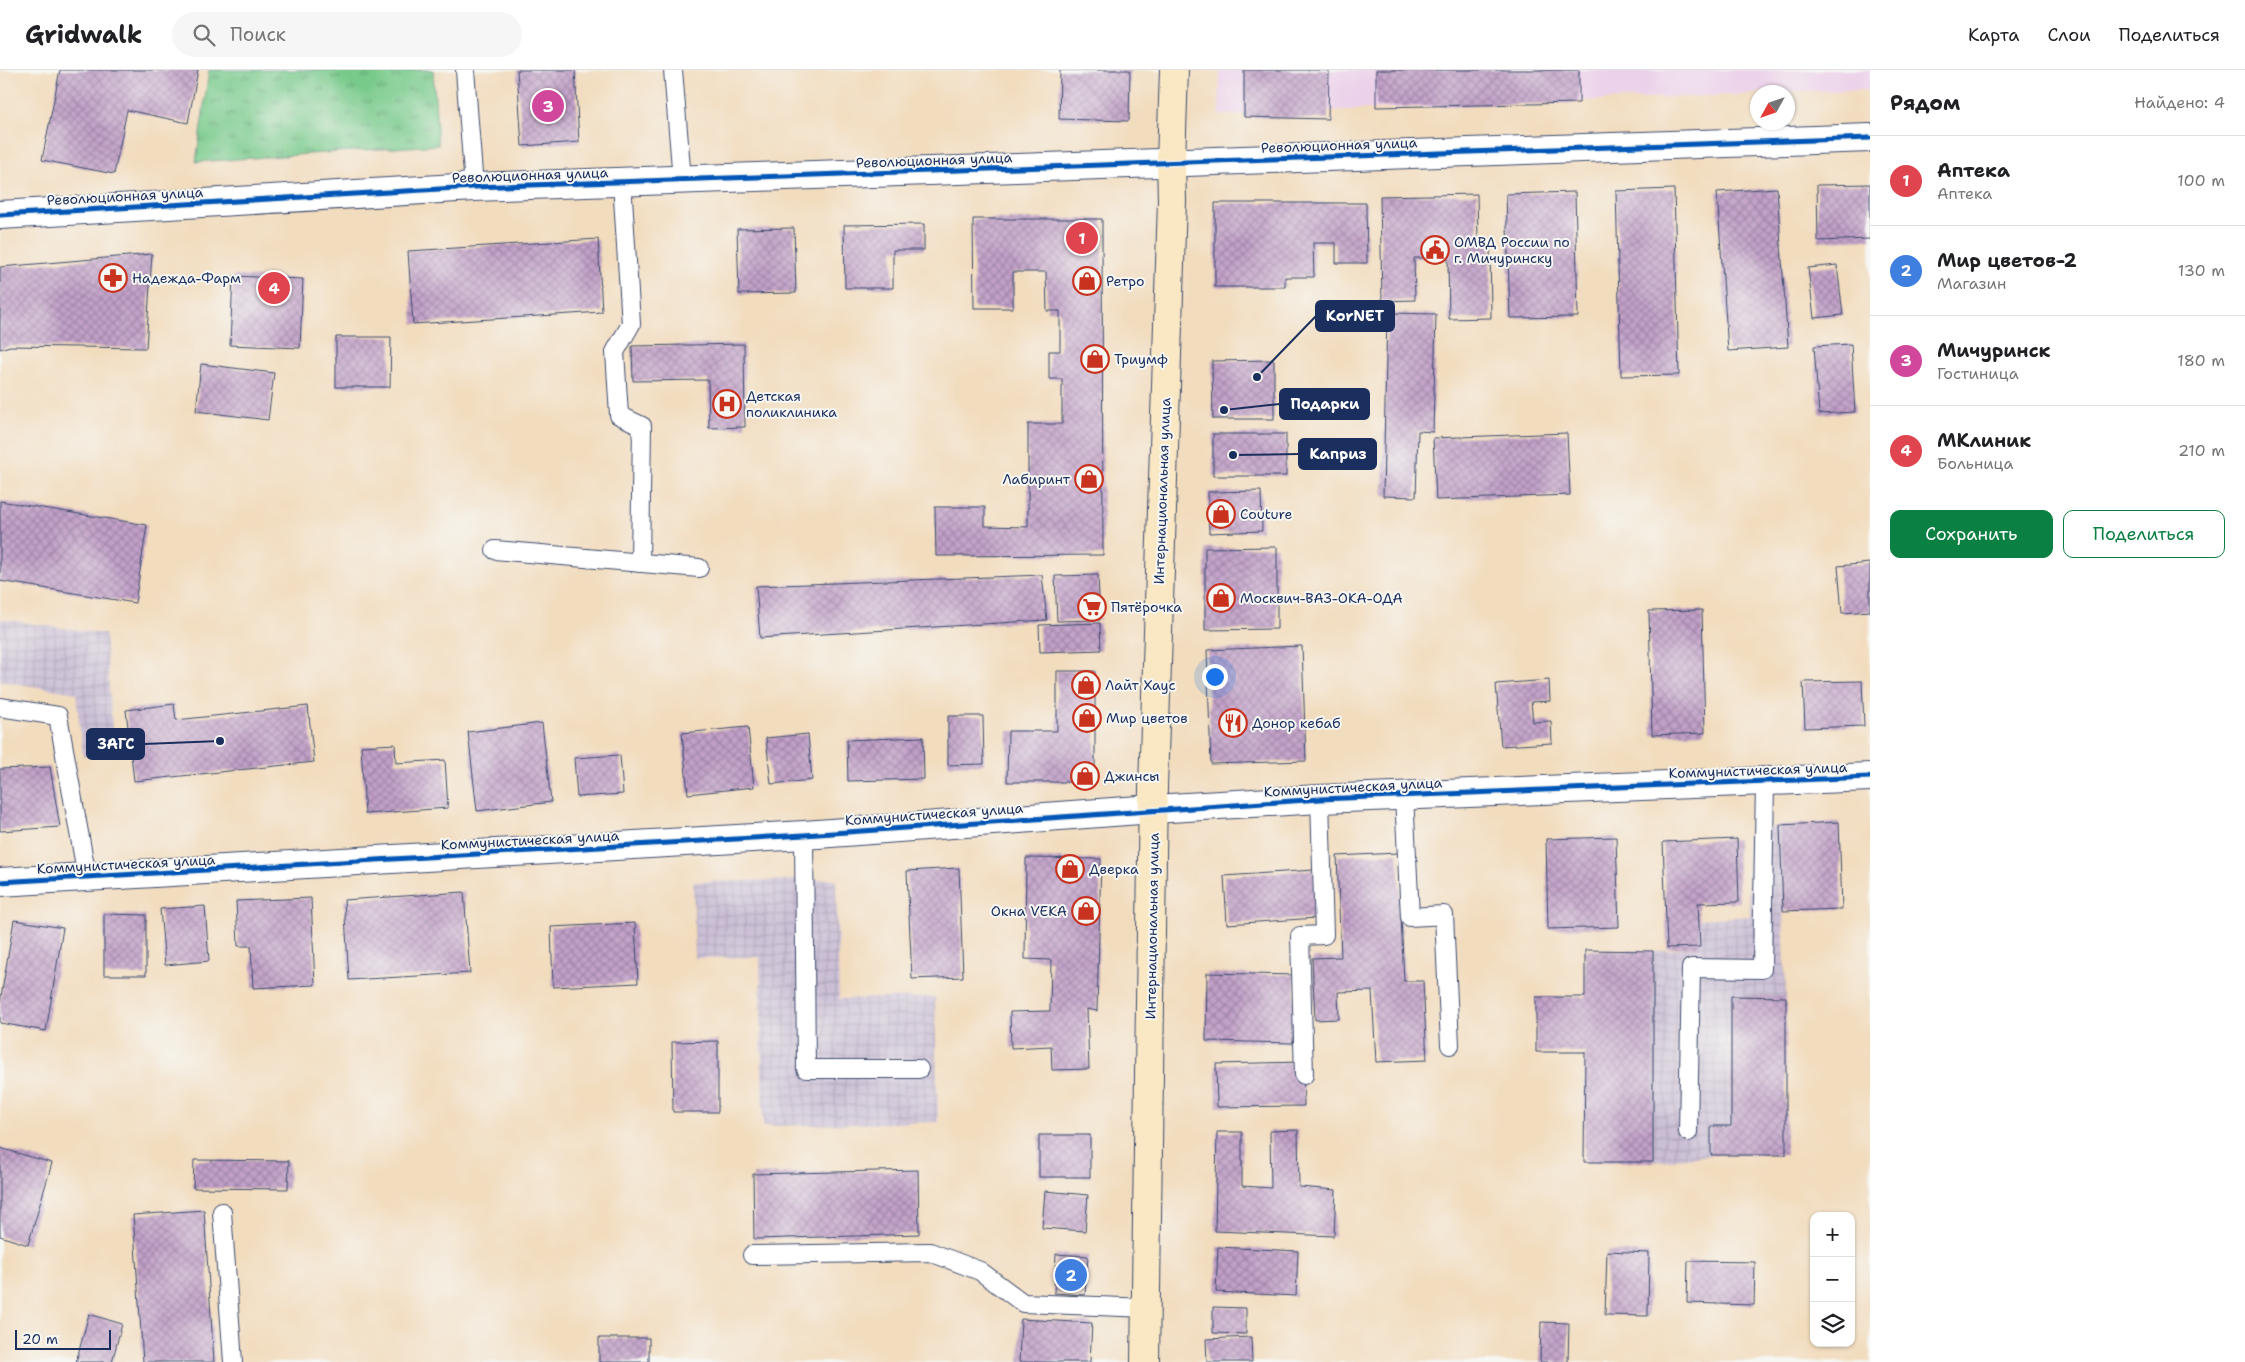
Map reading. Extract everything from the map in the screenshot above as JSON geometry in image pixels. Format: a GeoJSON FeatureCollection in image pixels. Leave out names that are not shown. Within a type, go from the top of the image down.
{"type":"FeatureCollection","features":[{"type":"Feature","properties":{"kind":"main road","name":"Интернациональная улица"},"geometry":{"type":"LineString","coordinates":[[1145,1362],[1153,810],[1172,201],[1171,162],[1174,70]]}},
{"type":"Feature","properties":{"kind":"street","name":"Революционная улица"},"geometry":{"type":"LineString","coordinates":[[0,215],[474,187],[1870,138]]}},
{"type":"Feature","properties":{"kind":"street","name":"Коммунистическая улица"},"geometry":{"type":"LineString","coordinates":[[0,882],[804,835],[1320,800],[1870,777]]}},
{"type":"Feature","properties":{"kind":"lane"},"geometry":{"type":"LineString","coordinates":[[465,70],[474,187]]}},
{"type":"Feature","properties":{"kind":"lane"},"geometry":{"type":"LineString","coordinates":[[673,70],[682,180]]}},
{"type":"Feature","properties":{"kind":"lane"},"geometry":{"type":"LineString","coordinates":[[622,182],[631,324],[615,352],[619,414],[642,426],[640,563]]}},
{"type":"Feature","properties":{"kind":"lane"},"geometry":{"type":"LineString","coordinates":[[494,550],[699,568]]}},
{"type":"Feature","properties":{"kind":"lane"},"geometry":{"type":"LineString","coordinates":[[0,707],[58,716],[87,877]]}},
{"type":"Feature","properties":{"kind":"lane"},"geometry":{"type":"LineString","coordinates":[[1688,1132],[1691,968],[1762,969],[1765,781]]}},
{"type":"Feature","properties":{"kind":"lane"},"geometry":{"type":"LineString","coordinates":[[1404,796],[1410,917],[1444,915],[1450,1045]]}},
{"type":"Feature","properties":{"kind":"lane"},"geometry":{"type":"LineString","coordinates":[[1304,1075],[1300,936],[1324,936],[1320,800]]}},
{"type":"Feature","properties":{"kind":"lane"},"geometry":{"type":"LineString","coordinates":[[804,835],[806,1069],[919,1069]]}},
{"type":"Feature","properties":{"kind":"lane"},"geometry":{"type":"LineString","coordinates":[[222,1212],[233,1362]]}},
{"type":"Feature","properties":{"kind":"lane"},"geometry":{"type":"LineString","coordinates":[[752,1255],[930,1252],[980,1271],[1023,1302],[1147,1308]]}},
{"type":"Feature","properties":{"kind":"shaded area"},"geometry":{"type":"Polygon","coordinates":[[[1220,70],[1870,70],[1870,90],[1795,91],[1795,85],[1750,85],[1750,94],[1219,115],[1220,70]]]}},
{"type":"Feature","properties":{"kind":"shaded area"},"geometry":{"type":"Polygon","coordinates":[[[0,619],[105,634],[114,754],[83,756],[76,693],[0,681],[0,619]]]}},
{"type":"Feature","properties":{"kind":"shaded area"},"geometry":{"type":"Polygon","coordinates":[[[1780,825],[1786,997],[1786,1155],[1711,1155],[1653,1162],[1584,1162],[1585,1052],[1536,1052],[1536,997],[1585,997],[1585,950],[1653,951],[1699,947],[1699,919],[1750,916],[1747,834],[1780,825]]]}},
{"type":"Feature","properties":{"kind":"shaded area"},"geometry":{"type":"Polygon","coordinates":[[[836,879],[839,999],[935,997],[938,1122],[763,1126],[760,957],[695,958],[693,882],[836,879]]]}},
{"type":"Feature","properties":{"kind":"green space"},"geometry":{"type":"Polygon","coordinates":[[[209,70],[433,70],[438,145],[196,162],[209,70]]]}},
{"type":"Feature","properties":{"kind":"building"},"geometry":{"type":"Polygon","coordinates":[[[60,70],[198,70],[188,123],[127,110],[114,174],[42,160],[60,70]]]}},
{"type":"Feature","properties":{"kind":"building"},"geometry":{"type":"Polygon","coordinates":[[[517,70],[575,70],[579,142],[522,146],[517,70]]]}},
{"type":"Feature","properties":{"kind":"building"},"geometry":{"type":"Polygon","coordinates":[[[1060,70],[1130,70],[1129,121],[1059,119],[1060,70]]]}},
{"type":"Feature","properties":{"kind":"building"},"geometry":{"type":"Polygon","coordinates":[[[1244,70],[1329,70],[1328,119],[1244,117],[1244,70]]]}},
{"type":"Feature","properties":{"kind":"building"},"geometry":{"type":"Polygon","coordinates":[[[1376,70],[1579,70],[1579,103],[1376,107],[1376,70]]]}},
{"type":"Feature","properties":{"kind":"building"},"geometry":{"type":"Polygon","coordinates":[[[1870,184],[1870,239],[1818,241],[1817,185],[1870,184]]]}},
{"type":"Feature","properties":{"kind":"building"},"geometry":{"type":"Polygon","coordinates":[[[1777,188],[1788,347],[1728,351],[1717,192],[1777,188]]]}},
{"type":"Feature","properties":{"kind":"building"},"geometry":{"type":"Polygon","coordinates":[[[1674,189],[1679,375],[1621,376],[1616,191],[1674,189]]]}},
{"type":"Feature","properties":{"kind":"building"},"geometry":{"type":"Polygon","coordinates":[[[1575,192],[1578,317],[1510,318],[1506,194],[1575,192]]]}},
{"type":"Feature","properties":{"kind":"building","name":"ОМВД России по г. Мичуринску"},"geometry":{"type":"Polygon","coordinates":[[[1477,194],[1478,241],[1490,241],[1491,318],[1449,319],[1448,258],[1414,258],[1415,300],[1382,301],[1380,196],[1477,194]]]}},
{"type":"Feature","properties":{"kind":"building"},"geometry":{"type":"Polygon","coordinates":[[[1215,203],[1366,203],[1367,263],[1336,263],[1336,243],[1313,243],[1314,277],[1285,277],[1285,287],[1215,287],[1215,203]]]}},
{"type":"Feature","properties":{"kind":"building"},"geometry":{"type":"Polygon","coordinates":[[[973,219],[1102,219],[1103,555],[936,556],[935,507],[985,507],[985,526],[1028,527],[1028,424],[1062,424],[1062,379],[1049,379],[1049,351],[1060,351],[1060,311],[1047,311],[1046,272],[1013,272],[1013,308],[974,308],[973,219]]]}},
{"type":"Feature","properties":{"kind":"building"},"geometry":{"type":"Polygon","coordinates":[[[924,224],[924,250],[893,250],[893,288],[845,288],[844,225],[924,224]]]}},
{"type":"Feature","properties":{"kind":"building"},"geometry":{"type":"Polygon","coordinates":[[[794,228],[796,293],[739,294],[737,229],[794,228]]]}},
{"type":"Feature","properties":{"kind":"building"},"geometry":{"type":"Polygon","coordinates":[[[598,239],[602,312],[413,324],[408,251],[598,239]]]}},
{"type":"Feature","properties":{"kind":"building"},"geometry":{"type":"Polygon","coordinates":[[[152,254],[146,348],[10,346],[0,349],[0,267],[152,254]]]}},
{"type":"Feature","properties":{"kind":"building"},"geometry":{"type":"Polygon","coordinates":[[[1837,265],[1843,315],[1814,318],[1808,268],[1837,265]]]}},
{"type":"Feature","properties":{"kind":"building"},"geometry":{"type":"Polygon","coordinates":[[[233,276],[303,279],[300,348],[230,345],[233,276]]]}},
{"type":"Feature","properties":{"kind":"building"},"geometry":{"type":"Polygon","coordinates":[[[1387,313],[1436,314],[1433,432],[1418,431],[1416,497],[1383,496],[1387,313]]]}},
{"type":"Feature","properties":{"kind":"building"},"geometry":{"type":"Polygon","coordinates":[[[336,337],[391,337],[390,387],[336,387],[336,337]]]}},
{"type":"Feature","properties":{"kind":"building","name":"Детская поликлиника"},"geometry":{"type":"Polygon","coordinates":[[[744,344],[745,427],[709,428],[708,380],[633,381],[632,346],[744,344]]]}},
{"type":"Feature","properties":{"kind":"building"},"geometry":{"type":"Polygon","coordinates":[[[1851,344],[1855,412],[1819,414],[1814,346],[1851,344]]]}},
{"type":"Feature","properties":{"kind":"building"},"geometry":{"type":"Polygon","coordinates":[[[1274,360],[1274,419],[1213,419],[1212,361],[1274,360]]]}},
{"type":"Feature","properties":{"kind":"building"},"geometry":{"type":"Polygon","coordinates":[[[201,364],[274,373],[268,420],[196,411],[201,364]]]}},
{"type":"Feature","properties":{"kind":"building"},"geometry":{"type":"Polygon","coordinates":[[[1567,433],[1570,495],[1436,500],[1433,438],[1567,433]]]}},
{"type":"Feature","properties":{"kind":"building"},"geometry":{"type":"Polygon","coordinates":[[[1213,434],[1286,434],[1286,476],[1213,476],[1213,434]]]}},
{"type":"Feature","properties":{"kind":"building"},"geometry":{"type":"Polygon","coordinates":[[[1261,491],[1262,531],[1209,533],[1208,492],[1261,491]]]}},
{"type":"Feature","properties":{"kind":"building"},"geometry":{"type":"Polygon","coordinates":[[[0,501],[147,525],[135,603],[0,581],[0,501]]]}},
{"type":"Feature","properties":{"kind":"building"},"geometry":{"type":"Polygon","coordinates":[[[1277,547],[1277,629],[1205,630],[1205,548],[1277,547]]]}},
{"type":"Feature","properties":{"kind":"building"},"geometry":{"type":"Polygon","coordinates":[[[1870,563],[1870,611],[1842,613],[1838,566],[1870,563]]]}},
{"type":"Feature","properties":{"kind":"building"},"geometry":{"type":"Polygon","coordinates":[[[1042,575],[1047,620],[760,638],[756,586],[1042,575]]]}},
{"type":"Feature","properties":{"kind":"building"},"geometry":{"type":"Polygon","coordinates":[[[1098,575],[1100,620],[1057,621],[1055,576],[1098,575]]]}},
{"type":"Feature","properties":{"kind":"building"},"geometry":{"type":"Polygon","coordinates":[[[1702,610],[1705,733],[1652,735],[1649,611],[1702,610]]]}},
{"type":"Feature","properties":{"kind":"building"},"geometry":{"type":"Polygon","coordinates":[[[1100,623],[1101,650],[1040,652],[1039,625],[1100,623]]]}},
{"type":"Feature","properties":{"kind":"building"},"geometry":{"type":"Polygon","coordinates":[[[1302,646],[1306,761],[1211,764],[1207,650],[1302,646]]]}},
{"type":"Feature","properties":{"kind":"building"},"geometry":{"type":"Polygon","coordinates":[[[1057,671],[1095,671],[1095,782],[1007,782],[1008,731],[1057,731],[1057,671]]]}},
{"type":"Feature","properties":{"kind":"building"},"geometry":{"type":"Polygon","coordinates":[[[1549,680],[1550,701],[1531,702],[1533,722],[1551,721],[1552,743],[1501,746],[1496,684],[1549,680]]]}},
{"type":"Feature","properties":{"kind":"building"},"geometry":{"type":"Polygon","coordinates":[[[1862,681],[1864,726],[1805,728],[1803,682],[1862,681]]]}},
{"type":"Feature","properties":{"kind":"building"},"geometry":{"type":"Polygon","coordinates":[[[174,704],[176,720],[308,706],[314,762],[134,781],[126,710],[174,704]]]}},
{"type":"Feature","properties":{"kind":"building"},"geometry":{"type":"Polygon","coordinates":[[[948,716],[983,716],[984,764],[948,765],[948,716]]]}},
{"type":"Feature","properties":{"kind":"building"},"geometry":{"type":"Polygon","coordinates":[[[542,723],[551,802],[477,811],[468,732],[542,723]]]}},
{"type":"Feature","properties":{"kind":"building"},"geometry":{"type":"Polygon","coordinates":[[[748,727],[754,787],[688,794],[682,733],[748,727]]]}},
{"type":"Feature","properties":{"kind":"building"},"geometry":{"type":"Polygon","coordinates":[[[808,734],[812,780],[771,784],[766,738],[808,734]]]}},
{"type":"Feature","properties":{"kind":"building"},"geometry":{"type":"Polygon","coordinates":[[[923,737],[924,779],[848,781],[847,740],[923,737]]]}},
{"type":"Feature","properties":{"kind":"building"},"geometry":{"type":"Polygon","coordinates":[[[395,744],[396,763],[445,760],[448,808],[365,814],[361,746],[395,744]]]}},
{"type":"Feature","properties":{"kind":"building"},"geometry":{"type":"Polygon","coordinates":[[[620,755],[623,794],[577,797],[574,758],[620,755]]]}},
{"type":"Feature","properties":{"kind":"building"},"geometry":{"type":"Polygon","coordinates":[[[50,767],[60,827],[0,831],[0,769],[50,767]]]}},
{"type":"Feature","properties":{"kind":"building"},"geometry":{"type":"Polygon","coordinates":[[[1839,822],[1842,909],[1783,911],[1780,825],[1839,822]]]}},
{"type":"Feature","properties":{"kind":"building"},"geometry":{"type":"Polygon","coordinates":[[[1616,837],[1619,927],[1548,929],[1546,839],[1616,837]]]}},
{"type":"Feature","properties":{"kind":"building"},"geometry":{"type":"Polygon","coordinates":[[[1737,839],[1739,902],[1698,903],[1700,947],[1667,948],[1663,842],[1737,839]]]}},
{"type":"Feature","properties":{"kind":"building"},"geometry":{"type":"Polygon","coordinates":[[[1398,853],[1404,981],[1423,981],[1427,1060],[1376,1062],[1372,991],[1338,992],[1339,1019],[1315,1020],[1312,958],[1341,957],[1337,856],[1398,853]]]}},
{"type":"Feature","properties":{"kind":"building"},"geometry":{"type":"Polygon","coordinates":[[[1026,858],[1101,859],[1097,1011],[1087,1009],[1089,1069],[1052,1070],[1051,1046],[1011,1048],[1010,1012],[1050,1011],[1051,960],[1025,959],[1026,858]]]}},
{"type":"Feature","properties":{"kind":"building"},"geometry":{"type":"Polygon","coordinates":[[[959,868],[963,977],[912,979],[907,871],[959,868]]]}},
{"type":"Feature","properties":{"kind":"building"},"geometry":{"type":"Polygon","coordinates":[[[1314,870],[1317,918],[1227,924],[1224,876],[1314,870]]]}},
{"type":"Feature","properties":{"kind":"building"},"geometry":{"type":"Polygon","coordinates":[[[464,892],[470,973],[349,980],[344,900],[464,892]]]}},
{"type":"Feature","properties":{"kind":"building"},"geometry":{"type":"Polygon","coordinates":[[[311,898],[315,985],[253,988],[251,946],[238,946],[236,901],[311,898]]]}},
{"type":"Feature","properties":{"kind":"building"},"geometry":{"type":"Polygon","coordinates":[[[205,906],[209,961],[165,965],[160,909],[205,906]]]}},
{"type":"Feature","properties":{"kind":"building"},"geometry":{"type":"Polygon","coordinates":[[[104,914],[146,915],[146,975],[104,975],[104,914]]]}},
{"type":"Feature","properties":{"kind":"building"},"geometry":{"type":"Polygon","coordinates":[[[14,920],[63,928],[46,1031],[0,1023],[0,1003],[14,920]]]}},
{"type":"Feature","properties":{"kind":"building"},"geometry":{"type":"Polygon","coordinates":[[[635,923],[638,983],[553,987],[551,927],[635,923]]]}},
{"type":"Feature","properties":{"kind":"building"},"geometry":{"type":"Polygon","coordinates":[[[1585,950],[1653,951],[1653,1162],[1584,1162],[1585,1052],[1536,1052],[1536,997],[1585,997],[1585,950]]]}},
{"type":"Feature","properties":{"kind":"building"},"geometry":{"type":"Polygon","coordinates":[[[1207,973],[1295,975],[1293,1043],[1206,1041],[1207,973]]]}},
{"type":"Feature","properties":{"kind":"building"},"geometry":{"type":"Polygon","coordinates":[[[1731,996],[1786,997],[1786,1155],[1711,1155],[1711,1126],[1731,1126],[1731,996]]]}},
{"type":"Feature","properties":{"kind":"building"},"geometry":{"type":"Polygon","coordinates":[[[718,1041],[718,1112],[673,1112],[672,1042],[718,1041]]]}},
{"type":"Feature","properties":{"kind":"building"},"geometry":{"type":"Polygon","coordinates":[[[1303,1062],[1304,1106],[1217,1107],[1216,1064],[1303,1062]]]}},
{"type":"Feature","properties":{"kind":"building"},"geometry":{"type":"Polygon","coordinates":[[[1298,1130],[1299,1187],[1336,1190],[1334,1236],[1215,1231],[1217,1132],[1242,1132],[1242,1186],[1271,1188],[1270,1131],[1298,1130]]]}},
{"type":"Feature","properties":{"kind":"building"},"geometry":{"type":"Polygon","coordinates":[[[1039,1135],[1090,1135],[1090,1177],[1039,1177],[1039,1135]]]}},
{"type":"Feature","properties":{"kind":"building"},"geometry":{"type":"Polygon","coordinates":[[[0,1148],[52,1163],[28,1245],[0,1236],[0,1148]]]}},
{"type":"Feature","properties":{"kind":"building"},"geometry":{"type":"Polygon","coordinates":[[[194,1160],[289,1161],[288,1189],[193,1188],[194,1160]]]}},
{"type":"Feature","properties":{"kind":"building"},"geometry":{"type":"Polygon","coordinates":[[[918,1170],[919,1234],[754,1239],[753,1174],[918,1170]]]}},
{"type":"Feature","properties":{"kind":"building"},"geometry":{"type":"Polygon","coordinates":[[[1045,1191],[1088,1195],[1085,1231],[1042,1228],[1045,1191]]]}},
{"type":"Feature","properties":{"kind":"building"},"geometry":{"type":"Polygon","coordinates":[[[204,1210],[214,1362],[143,1362],[133,1215],[204,1210]]]}},
{"type":"Feature","properties":{"kind":"building"},"geometry":{"type":"Polygon","coordinates":[[[1218,1247],[1298,1251],[1296,1296],[1216,1292],[1218,1247]]]}},
{"type":"Feature","properties":{"kind":"building"},"geometry":{"type":"Polygon","coordinates":[[[1607,1251],[1649,1253],[1648,1316],[1605,1315],[1607,1251]]]}},
{"type":"Feature","properties":{"kind":"building"},"geometry":{"type":"Polygon","coordinates":[[[1056,1254],[1088,1256],[1085,1295],[1054,1293],[1056,1254]]]}},
{"type":"Feature","properties":{"kind":"building"},"geometry":{"type":"Polygon","coordinates":[[[1688,1261],[1755,1262],[1754,1305],[1687,1303],[1688,1261]]]}},
{"type":"Feature","properties":{"kind":"building"},"geometry":{"type":"Polygon","coordinates":[[[1213,1307],[1246,1308],[1246,1334],[1213,1333],[1213,1307]]]}},
{"type":"Feature","properties":{"kind":"building"},"geometry":{"type":"Polygon","coordinates":[[[89,1314],[122,1324],[112,1362],[76,1362],[89,1314]]]}},
{"type":"Feature","properties":{"kind":"building"},"geometry":{"type":"Polygon","coordinates":[[[1021,1319],[1092,1323],[1090,1362],[1019,1362],[1021,1319]]]}},
{"type":"Feature","properties":{"kind":"building"},"geometry":{"type":"Polygon","coordinates":[[[1541,1322],[1569,1323],[1568,1362],[1540,1362],[1541,1322]]]}},
{"type":"Feature","properties":{"kind":"building"},"geometry":{"type":"Polygon","coordinates":[[[1251,1337],[1252,1362],[1207,1362],[1206,1339],[1251,1337]]]}},
{"type":"Feature","properties":{"kind":"building"},"geometry":{"type":"Polygon","coordinates":[[[599,1338],[649,1338],[649,1362],[599,1362],[599,1338]]]}},
{"type":"Feature","properties":{"kind":"cycle path"},"geometry":{"type":"LineString","coordinates":[[0,215],[474,187],[1870,138]]}},
{"type":"Feature","properties":{"kind":"cycle path"},"geometry":{"type":"LineString","coordinates":[[0,882],[804,835],[1320,799],[1870,777]]}},
{"type":"Feature","properties":{"kind":"place","name":"Мичуринск"},"geometry":{"type":"Point","coordinates":[548,106]}},
{"type":"Feature","properties":{"kind":"place","name":"Аптека"},"geometry":{"type":"Point","coordinates":[1082,238]}},
{"type":"Feature","properties":{"kind":"place","name":"ОМВД России по г. Мичуринску"},"geometry":{"type":"Point","coordinates":[1435,250]}},
{"type":"Feature","properties":{"kind":"place","name":"Надежда-Фарм"},"geometry":{"type":"Point","coordinates":[113,278]}},
{"type":"Feature","properties":{"kind":"place","name":"Ретро"},"geometry":{"type":"Point","coordinates":[1087,281]}},
{"type":"Feature","properties":{"kind":"place","name":"МКлиник"},"geometry":{"type":"Point","coordinates":[274,288]}},
{"type":"Feature","properties":{"kind":"place","name":"Триумф"},"geometry":{"type":"Point","coordinates":[1095,359]}},
{"type":"Feature","properties":{"kind":"place","name":"KorNET"},"geometry":{"type":"Point","coordinates":[1257,377]}},
{"type":"Feature","properties":{"kind":"place","name":"Детская поликлиника"},"geometry":{"type":"Point","coordinates":[727,404]}},
{"type":"Feature","properties":{"kind":"place","name":"Подарки"},"geometry":{"type":"Point","coordinates":[1224,410]}},
{"type":"Feature","properties":{"kind":"place","name":"Каприз"},"geometry":{"type":"Point","coordinates":[1233,455]}},
{"type":"Feature","properties":{"kind":"place","name":"Лабиринт"},"geometry":{"type":"Point","coordinates":[1089,479]}},
{"type":"Feature","properties":{"kind":"place","name":"Couture"},"geometry":{"type":"Point","coordinates":[1221,514]}},
{"type":"Feature","properties":{"kind":"place","name":"Москвич-ВАЗ-ОКА-ОДА"},"geometry":{"type":"Point","coordinates":[1221,598]}},
{"type":"Feature","properties":{"kind":"place","name":"Пятёрочка"},"geometry":{"type":"Point","coordinates":[1092,607]}},
{"type":"Feature","properties":{"kind":"place","name":"Лайт Хаус"},"geometry":{"type":"Point","coordinates":[1086,685]}},
{"type":"Feature","properties":{"kind":"place","name":"Мир цветов"},"geometry":{"type":"Point","coordinates":[1087,718]}},
{"type":"Feature","properties":{"kind":"place","name":"Донор кебаб"},"geometry":{"type":"Point","coordinates":[1233,723]}},
{"type":"Feature","properties":{"kind":"place","name":"ЗАГС"},"geometry":{"type":"Point","coordinates":[220,741]}},
{"type":"Feature","properties":{"kind":"place","name":"Джинсы"},"geometry":{"type":"Point","coordinates":[1085,776]}},
{"type":"Feature","properties":{"kind":"place","name":"Дверка"},"geometry":{"type":"Point","coordinates":[1070,869]}},
{"type":"Feature","properties":{"kind":"place","name":"Окна VEKA"},"geometry":{"type":"Point","coordinates":[1086,911]}},
{"type":"Feature","properties":{"kind":"place","name":"Мир цветов-2"},"geometry":{"type":"Point","coordinates":[1071,1275]}}]}
